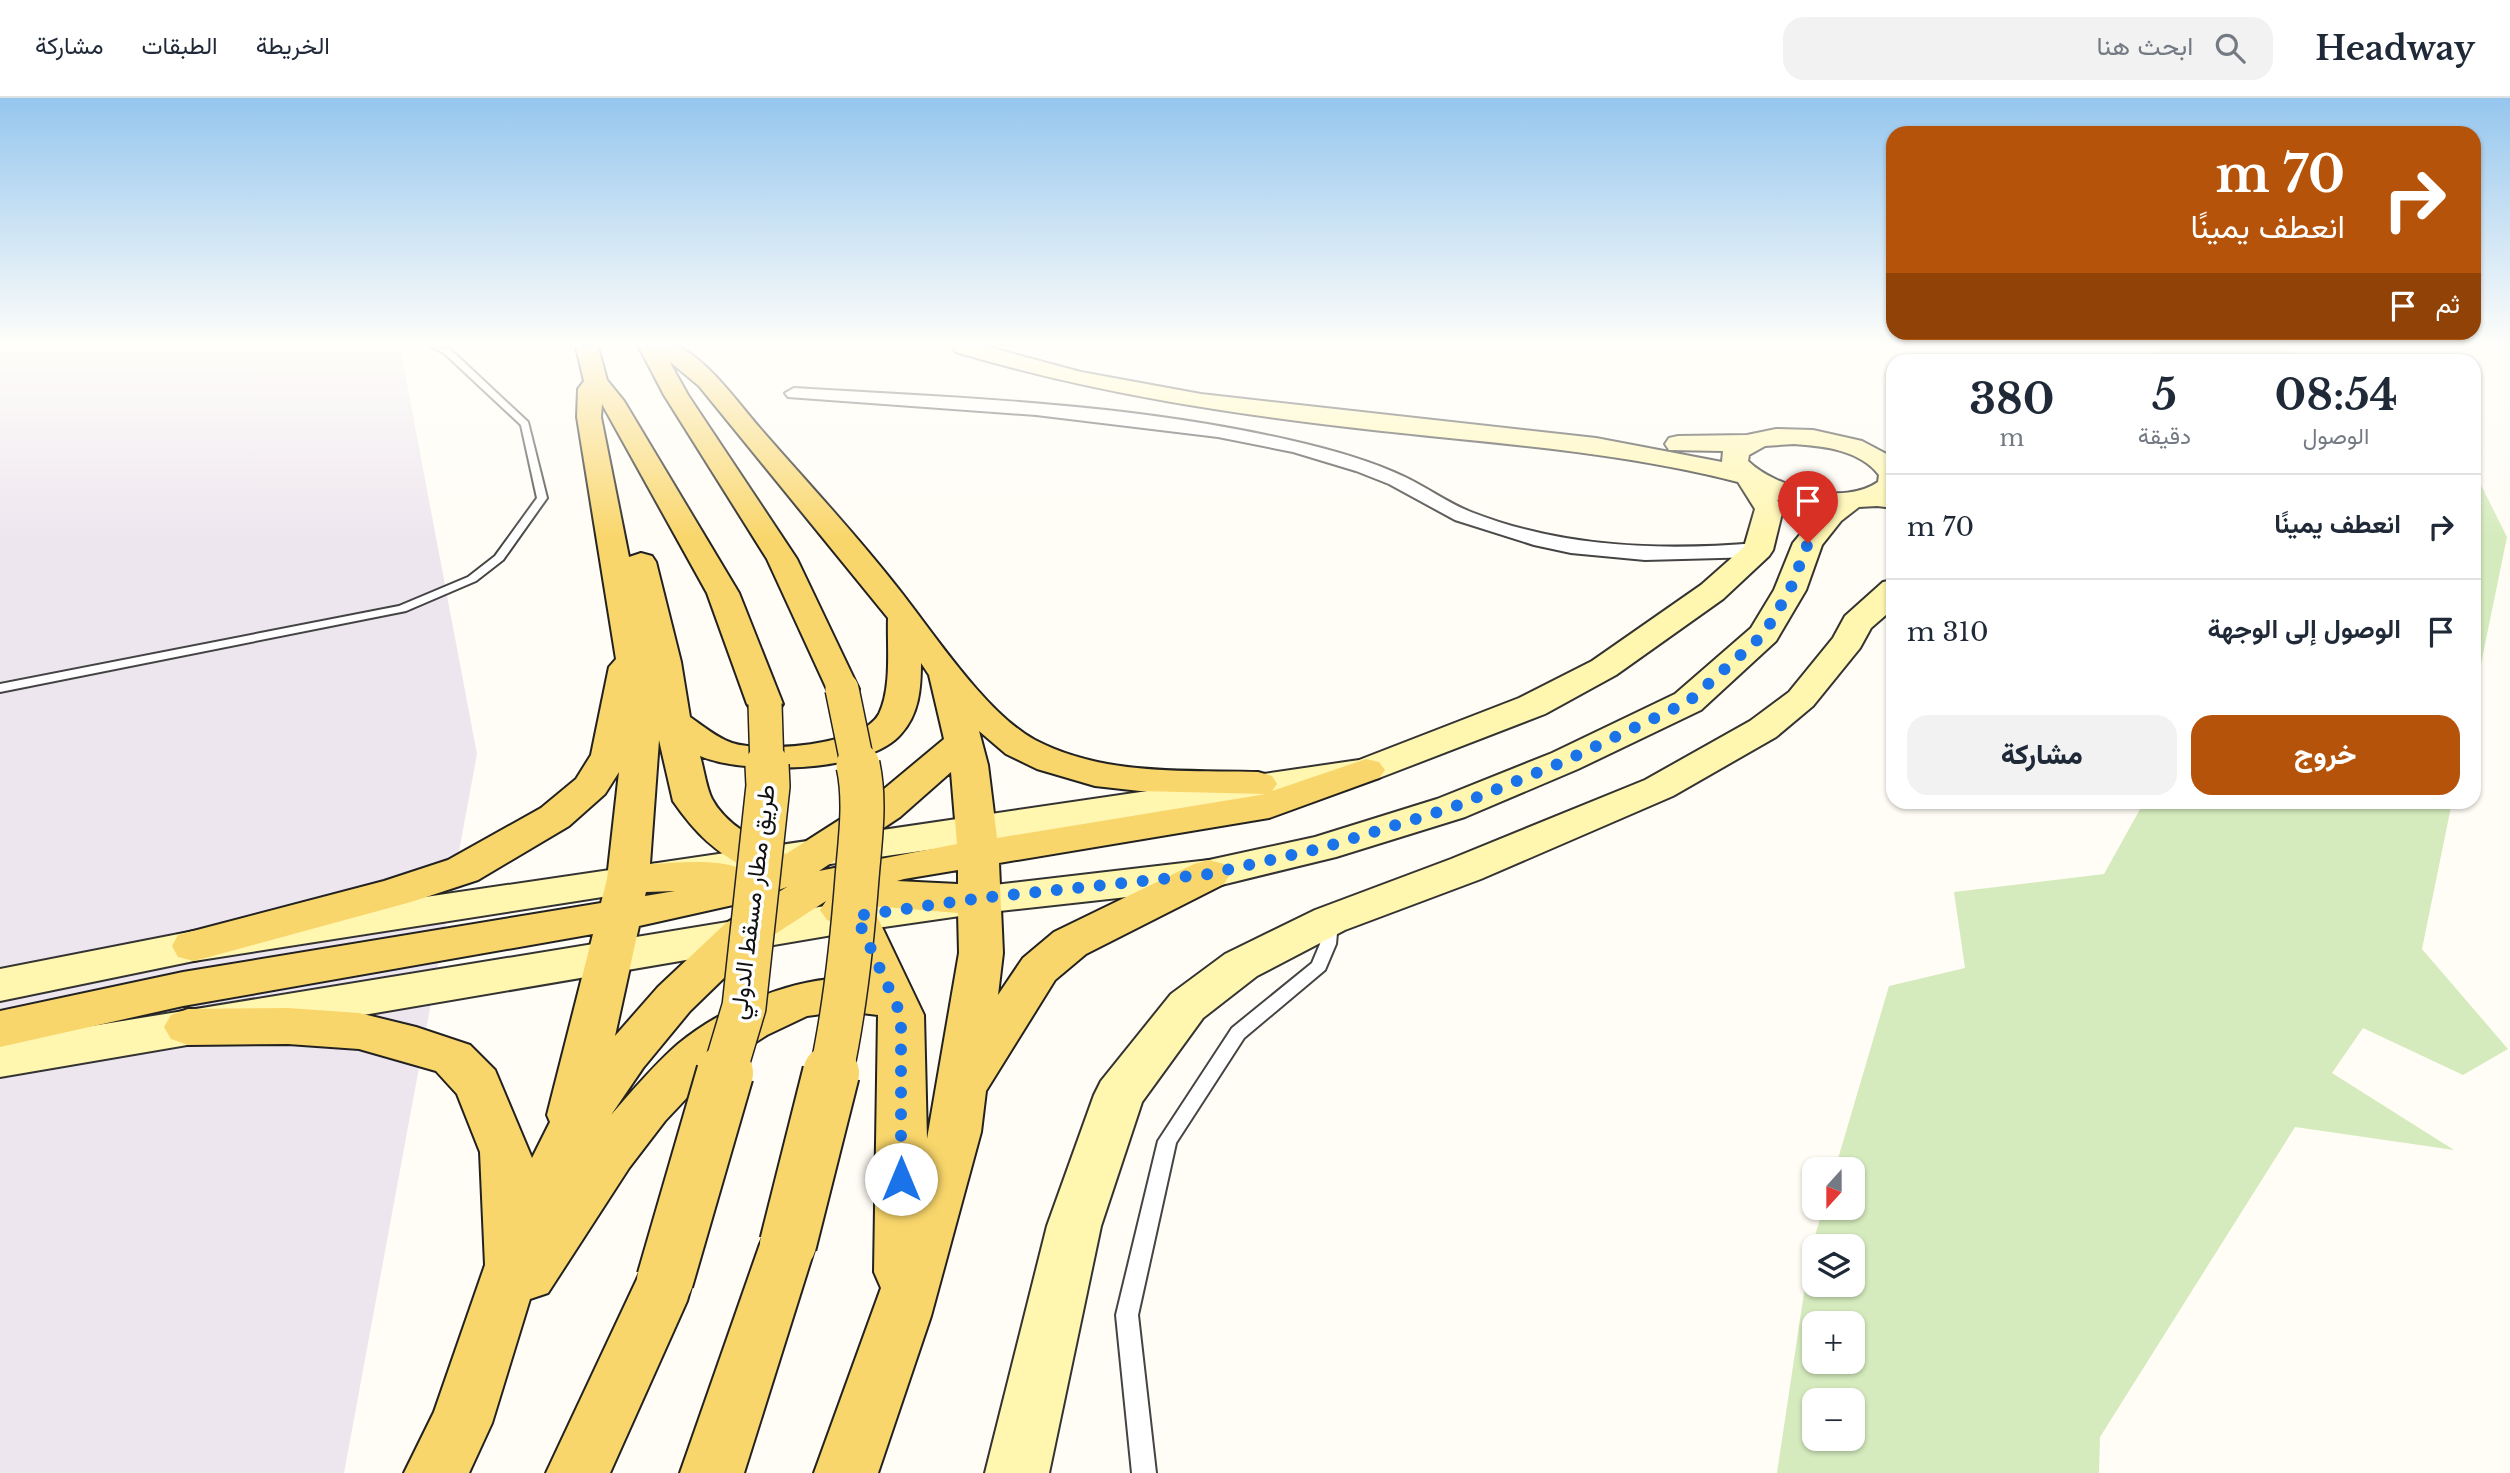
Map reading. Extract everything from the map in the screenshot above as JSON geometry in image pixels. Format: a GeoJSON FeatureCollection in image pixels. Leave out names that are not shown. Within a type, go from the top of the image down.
{"type":"FeatureCollection","features":[{"type":"Feature","properties":{"kind":"main road"},"geometry":{"type":"LineString","coordinates":[[436,1473],[461,1423],[511,1270],[567,1138],[620,916],[643,714],[589,411]]}},
{"type":"Feature","properties":{"kind":"main road","name":"طريق مطار مسقط الدولي"},"geometry":{"type":"LineString","coordinates":[[578,1473],[658,1301],[744,1007],[768,786],[765,704],[723,593],[618,411]]}},
{"type":"Feature","properties":{"kind":"main road"},"geometry":{"type":"LineString","coordinates":[[686,411],[782,559],[842,689],[860,774],[861,829],[845,1009],[825,1103],[788,1244],[712,1473]]}},
{"type":"Feature","properties":{"kind":"main road"},"geometry":{"type":"LineString","coordinates":[[731,411],[904,617],[946,674],[989,722],[1019,746],[1050,761],[1095,775],[1140,780],[1258,783]]}},
{"type":"Feature","properties":{"kind":"main road"},"geometry":{"type":"LineString","coordinates":[[601,475],[613,486],[638,550],[664,662],[673,722],[693,801],[718,831],[737,847],[800,880],[863,892],[912,897],[978,861],[1269,806],[1366,770]]}},
{"type":"Feature","properties":{"kind":"main road"},"geometry":{"type":"LineString","coordinates":[[673,722],[709,746],[727,754],[774,759],[825,753],[878,734],[897,715],[902,688],[904,617]]}},
{"type":"Feature","properties":{"kind":"main road"},"geometry":{"type":"LineString","coordinates":[[194,946],[396,892],[463,870],[555,817],[591,786],[610,755],[631,644]]}},
{"type":"Feature","properties":{"kind":"main road"},"geometry":{"type":"LineString","coordinates":[[846,1473],[902,1316],[955,1132],[981,953],[978,861],[969,765],[946,674]]}},
{"type":"Feature","properties":{"kind":"main road"},"geometry":{"type":"LineString","coordinates":[[567,1138],[626,1055],[674,999],[800,880],[963,742]]}},
{"type":"Feature","properties":{"kind":"main road"},"geometry":{"type":"LineString","coordinates":[[961,1088],[1039,969],[1070,943],[1209,874]]}},
{"type":"Feature","properties":{"kind":"main road"},"geometry":{"type":"LineString","coordinates":[[0,1029],[183,989],[620,916],[800,880]]}},
{"type":"Feature","properties":{"kind":"main road"},"geometry":{"type":"LineString","coordinates":[[800,880],[901,1015],[902,1316]]}},
{"type":"Feature","properties":{"kind":"main road"},"geometry":{"type":"LineString","coordinates":[[492,1331],[591,1178],[635,1118],[700,1054],[740,1028],[796,1001],[862,995],[877,1000],[901,1015]]}},
{"type":"Feature","properties":{"kind":"main road"},"geometry":{"type":"LineString","coordinates":[[188,1027],[288,1026],[359,1031],[416,1045],[453,1058],[478,1084],[506,1152],[511,1270]]}},
{"type":"Feature","properties":{"kind":"street"},"geometry":{"type":"LineString","coordinates":[[1023,411],[1197,429],[1331,457],[1410,486],[1460,515],[1531,539],[1615,553],[1701,555],[1758,550]]}},
{"type":"Feature","properties":{"kind":"street"},"geometry":{"type":"LineString","coordinates":[[1291,411],[1656,454],[1748,478],[1770,489],[1796,496],[1881,492]]}},
{"type":"Feature","properties":{"kind":"street"},"geometry":{"type":"LineString","coordinates":[[1362,411],[1618,441],[1675,444],[1749,443],[1770,438],[1796,437],[1852,446],[1874,456],[1886,466]]}},
{"type":"Feature","properties":{"kind":"street"},"geometry":{"type":"LineString","coordinates":[[978,861],[1258,783],[1366,770],[1532,706],[1604,668],[1713,592],[1758,550],[1769,509],[1735,463],[1736,452],[1749,443]]}},
{"type":"Feature","properties":{"kind":"street"},"geometry":{"type":"LineString","coordinates":[[0,985],[194,946],[620,916],[742,934],[800,880],[978,861],[1209,874],[1322,848],[1451,808],[1565,761],[1688,702],[1764,634],[1790,590],[1808,543],[1831,515],[1881,492]]}},
{"type":"Feature","properties":{"kind":"street"},"geometry":{"type":"LineString","coordinates":[[1017,1473],[1074,1226],[1119,1095],[1187,1006],[1241,965],[1330,920],[1466,869],[1659,788],[1763,729],[1801,699],[1848,641],[1857,623],[1886,601]]}},
{"type":"Feature","properties":{"kind":"street"},"geometry":{"type":"LineString","coordinates":[[0,1059],[188,1027],[620,916]]}},
{"type":"Feature","properties":{"kind":"lane"},"geometry":{"type":"LineString","coordinates":[[0,688],[402,609],[472,579],[499,558],[542,498],[525,424],[511,411]]}},
{"type":"Feature","properties":{"kind":"lane"},"geometry":{"type":"LineString","coordinates":[[1144,1473],[1127,1315],[1167,1141],[1238,1033],[1320,966],[1328,944],[1330,920]]}},
{"type":"Feature","properties":{"kind":"shaded area"},"geometry":{"type":"Polygon","coordinates":[[[0,411],[412,411],[477,754],[344,1473],[0,1473],[0,411]]]}},
{"type":"Feature","properties":{"kind":"green space"},"geometry":{"type":"Polygon","coordinates":[[[2481,485],[2507,537],[2481,664],[2481,485]]]}},
{"type":"Feature","properties":{"kind":"green space"},"geometry":{"type":"Polygon","coordinates":[[[2140,809],[2451,809],[2422,949],[2508,1049],[2463,1075],[2363,1028],[2332,1073],[2454,1150],[2295,1127],[2100,1437],[2099,1473],[1777,1473],[1803,1297],[1865,1297],[1865,1234],[1815,1234],[1820,1220],[1866,1220],[1866,1157],[1839,1157],[1889,986],[1965,968],[1954,892],[2104,874],[2140,809]]]}},
{"type":"Feature","properties":{"kind":"route"},"geometry":{"type":"LineString","coordinates":[[901,1179],[901,1015],[856,916],[981,898],[1209,874],[1322,848],[1451,808],[1565,761],[1688,702],[1764,634],[1790,590],[1808,543]]}}]}
